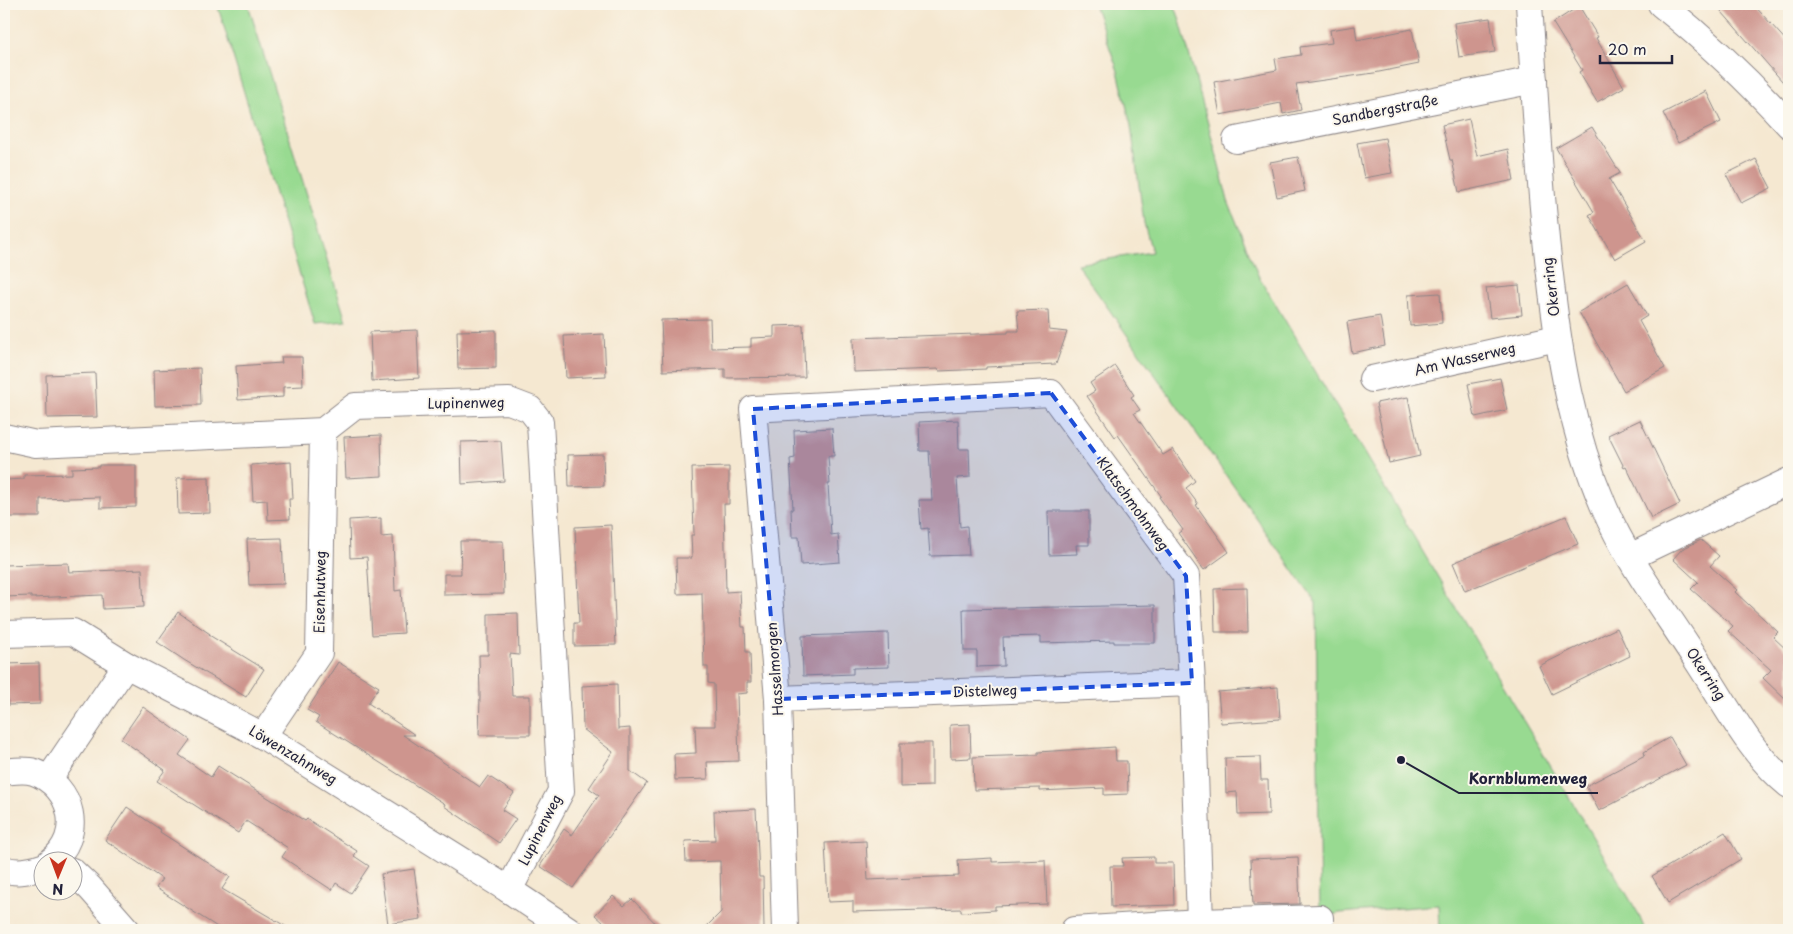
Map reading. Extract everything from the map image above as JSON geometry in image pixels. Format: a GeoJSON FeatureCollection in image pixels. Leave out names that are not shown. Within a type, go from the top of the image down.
{"type":"FeatureCollection","features":[{"type":"Feature","properties":{"kind":"street","name":"Okerring"},"geometry":{"type":"LineString","coordinates":[[1529,4],[1541,203],[1558,338],[1572,414],[1585,459],[1604,508],[1630,557],[1748,740],[1776,775],[1789,786]]}},
{"type":"Feature","properties":{"kind":"street"},"geometry":{"type":"LineString","coordinates":[[1661,4],[1696,32],[1743,75],[1789,125]]}},
{"type":"Feature","properties":{"kind":"street","name":"Sandbergstraße"},"geometry":{"type":"LineString","coordinates":[[1236,140],[1534,80]]}},
{"type":"Feature","properties":{"kind":"street","name":"Am Wasserweg"},"geometry":{"type":"LineString","coordinates":[[1372,379],[1558,338]]}},
{"type":"Feature","properties":{"kind":"street","name":"Klatschmohnweg"},"geometry":{"type":"LineString","coordinates":[[753,409],[1051,393],[1186,576],[1192,683],[1200,922]]}},
{"type":"Feature","properties":{"kind":"street","name":"Lupinenweg"},"geometry":{"type":"LineString","coordinates":[[323,431],[355,406],[509,402],[530,409],[540,422],[561,790],[510,890]]}},
{"type":"Feature","properties":{"kind":"street","name":"Hasselmorgen"},"geometry":{"type":"LineString","coordinates":[[753,409],[778,699],[785,930]]}},
{"type":"Feature","properties":{"kind":"street"},"geometry":{"type":"LineString","coordinates":[[4,437],[36,444],[323,431]]}},
{"type":"Feature","properties":{"kind":"street","name":"Eisenhutweg"},"geometry":{"type":"LineString","coordinates":[[263,736],[319,653],[323,431]]}},
{"type":"Feature","properties":{"kind":"street"},"geometry":{"type":"LineString","coordinates":[[1630,557],[1789,481]]}},
{"type":"Feature","properties":{"kind":"street"},"geometry":{"type":"LineString","coordinates":[[4,634],[74,632],[126,665],[49,779]]}},
{"type":"Feature","properties":{"kind":"street","name":"Löwenzahnweg"},"geometry":{"type":"LineString","coordinates":[[126,665],[263,736],[510,890],[569,930]]}},
{"type":"Feature","properties":{"kind":"street","name":"Distelweg"},"geometry":{"type":"LineString","coordinates":[[778,699],[1192,683]]}},
{"type":"Feature","properties":{"kind":"street"},"geometry":{"type":"LineString","coordinates":[[4,772],[17,770],[33,771],[49,779],[62,791],[69,808],[71,825],[62,852]]}},
{"type":"Feature","properties":{"kind":"street"},"geometry":{"type":"LineString","coordinates":[[4,869],[26,872],[32,870]]}},
{"type":"Feature","properties":{"kind":"street"},"geometry":{"type":"LineString","coordinates":[[82,882],[90,888],[127,930]]}},
{"type":"Feature","properties":{"kind":"street"},"geometry":{"type":"LineString","coordinates":[[1074,930],[1200,922],[1320,918],[1320,930]]}},
{"type":"Feature","properties":{"kind":"highlighted area"},"geometry":{"type":"Polygon","coordinates":[[[1051,393],[1186,576],[1192,683],[778,699],[753,409],[1051,393]]]}},
{"type":"Feature","properties":{"kind":"green space"},"geometry":{"type":"Polygon","coordinates":[[[217,4],[248,4],[346,321],[315,324],[217,4]]]}},
{"type":"Feature","properties":{"kind":"green space"},"geometry":{"type":"Polygon","coordinates":[[[1094,4],[1174,4],[1228,201],[1258,275],[1638,913],[1645,930],[1440,930],[1439,905],[1340,913],[1320,918],[1316,603],[1077,264],[1152,252],[1144,223],[1131,126],[1118,71],[1094,4]]]}},
{"type":"Feature","properties":{"kind":"building"},"geometry":{"type":"Polygon","coordinates":[[[1715,4],[1753,4],[1789,44],[1789,89],[1715,4]]]}},
{"type":"Feature","properties":{"kind":"building"},"geometry":{"type":"Polygon","coordinates":[[[1579,6],[1598,37],[1596,38],[1624,87],[1597,102],[1579,72],[1582,70],[1553,23],[1579,6]]]}},
{"type":"Feature","properties":{"kind":"building"},"geometry":{"type":"Polygon","coordinates":[[[1490,18],[1495,52],[1459,57],[1454,23],[1490,18]]]}},
{"type":"Feature","properties":{"kind":"building"},"geometry":{"type":"Polygon","coordinates":[[[1355,26],[1357,40],[1412,29],[1419,64],[1374,73],[1296,84],[1301,110],[1283,114],[1281,103],[1220,115],[1214,82],[1277,70],[1275,59],[1301,55],[1300,47],[1332,43],[1330,30],[1355,26]]]}},
{"type":"Feature","properties":{"kind":"building"},"geometry":{"type":"Polygon","coordinates":[[[1706,91],[1721,122],[1678,143],[1663,113],[1706,91]]]}},
{"type":"Feature","properties":{"kind":"building"},"geometry":{"type":"Polygon","coordinates":[[[1469,119],[1477,156],[1508,149],[1514,180],[1459,192],[1442,125],[1469,119]]]}},
{"type":"Feature","properties":{"kind":"building"},"geometry":{"type":"Polygon","coordinates":[[[1592,127],[1620,173],[1609,179],[1646,241],[1615,259],[1589,215],[1594,212],[1556,148],[1592,127]]]}},
{"type":"Feature","properties":{"kind":"building"},"geometry":{"type":"Polygon","coordinates":[[[1385,138],[1392,173],[1364,178],[1357,143],[1385,138]]]}},
{"type":"Feature","properties":{"kind":"building"},"geometry":{"type":"Polygon","coordinates":[[[1298,157],[1305,191],[1277,197],[1270,162],[1298,157]]]}},
{"type":"Feature","properties":{"kind":"building"},"geometry":{"type":"Polygon","coordinates":[[[1756,159],[1771,188],[1741,203],[1726,174],[1756,159]]]}},
{"type":"Feature","properties":{"kind":"building"},"geometry":{"type":"Polygon","coordinates":[[[1628,283],[1647,316],[1639,321],[1665,368],[1624,391],[1579,312],[1628,283]]]}},
{"type":"Feature","properties":{"kind":"building"},"geometry":{"type":"Polygon","coordinates":[[[1519,285],[1522,315],[1490,318],[1486,288],[1519,285]]]}},
{"type":"Feature","properties":{"kind":"building"},"geometry":{"type":"Polygon","coordinates":[[[1440,293],[1442,323],[1410,326],[1408,295],[1440,293]]]}},
{"type":"Feature","properties":{"kind":"building"},"geometry":{"type":"Polygon","coordinates":[[[1048,310],[1049,330],[1067,332],[1056,364],[939,371],[938,369],[854,372],[853,338],[1008,333],[1008,331],[1019,331],[1017,311],[1048,310]]]}},
{"type":"Feature","properties":{"kind":"building"},"geometry":{"type":"Polygon","coordinates":[[[1380,316],[1385,346],[1352,353],[1347,322],[1380,316]]]}},
{"type":"Feature","properties":{"kind":"building"},"geometry":{"type":"Polygon","coordinates":[[[710,319],[711,348],[751,347],[751,338],[774,337],[774,326],[803,325],[805,377],[725,378],[725,369],[663,371],[661,320],[710,319]]]}},
{"type":"Feature","properties":{"kind":"building"},"geometry":{"type":"Polygon","coordinates":[[[417,330],[419,378],[372,381],[370,332],[417,330]]]}},
{"type":"Feature","properties":{"kind":"building"},"geometry":{"type":"Polygon","coordinates":[[[496,330],[496,368],[458,369],[457,331],[496,330]]]}},
{"type":"Feature","properties":{"kind":"building"},"geometry":{"type":"Polygon","coordinates":[[[604,334],[606,376],[566,378],[564,336],[604,334]]]}},
{"type":"Feature","properties":{"kind":"building"},"geometry":{"type":"Polygon","coordinates":[[[281,357],[302,357],[303,386],[283,387],[283,397],[238,400],[236,366],[282,363],[281,357]]]}},
{"type":"Feature","properties":{"kind":"building"},"geometry":{"type":"Polygon","coordinates":[[[1115,366],[1134,395],[1131,397],[1140,410],[1134,413],[1163,455],[1173,449],[1195,481],[1186,488],[1229,552],[1204,570],[1178,533],[1183,530],[1159,497],[1161,496],[1118,435],[1115,437],[1087,396],[1095,391],[1090,383],[1115,366]]]}},
{"type":"Feature","properties":{"kind":"building"},"geometry":{"type":"Polygon","coordinates":[[[200,368],[201,405],[155,406],[154,370],[200,368]]]}},
{"type":"Feature","properties":{"kind":"building"},"geometry":{"type":"Polygon","coordinates":[[[95,373],[97,417],[47,418],[46,375],[95,373]]]}},
{"type":"Feature","properties":{"kind":"building"},"geometry":{"type":"Polygon","coordinates":[[[1500,378],[1507,410],[1475,417],[1468,384],[1500,378]]]}},
{"type":"Feature","properties":{"kind":"building"},"geometry":{"type":"Polygon","coordinates":[[[1408,397],[1420,456],[1389,463],[1376,403],[1408,397]]]}},
{"type":"Feature","properties":{"kind":"building"},"geometry":{"type":"Polygon","coordinates":[[[958,420],[959,449],[969,449],[970,477],[957,478],[960,527],[967,526],[969,555],[930,556],[928,528],[921,529],[919,500],[932,500],[929,451],[920,451],[919,422],[958,420]]]}},
{"type":"Feature","properties":{"kind":"building"},"geometry":{"type":"Polygon","coordinates":[[[1640,420],[1680,504],[1651,518],[1626,466],[1624,467],[1608,435],[1640,420]]]}},
{"type":"Feature","properties":{"kind":"building"},"geometry":{"type":"Polygon","coordinates":[[[832,428],[834,456],[828,456],[831,535],[838,534],[840,562],[801,565],[799,537],[792,537],[791,509],[793,509],[790,459],[795,458],[794,430],[832,428]]]}},
{"type":"Feature","properties":{"kind":"building"},"geometry":{"type":"Polygon","coordinates":[[[381,435],[382,476],[346,478],[344,437],[381,435]]]}},
{"type":"Feature","properties":{"kind":"building"},"geometry":{"type":"Polygon","coordinates":[[[501,441],[504,481],[462,484],[461,442],[501,441]]]}},
{"type":"Feature","properties":{"kind":"building"},"geometry":{"type":"Polygon","coordinates":[[[603,454],[604,486],[569,487],[568,455],[603,454]]]}},
{"type":"Feature","properties":{"kind":"building"},"geometry":{"type":"Polygon","coordinates":[[[291,462],[293,499],[289,499],[290,519],[268,520],[267,500],[253,501],[251,465],[291,462]]]}},
{"type":"Feature","properties":{"kind":"building"},"geometry":{"type":"Polygon","coordinates":[[[99,465],[136,465],[136,507],[100,508],[100,497],[40,499],[40,517],[7,517],[7,480],[24,479],[24,475],[72,474],[72,468],[99,467],[99,465]]]}},
{"type":"Feature","properties":{"kind":"building"},"geometry":{"type":"Polygon","coordinates":[[[729,467],[729,504],[724,504],[726,592],[740,591],[742,627],[745,627],[746,652],[750,652],[751,682],[747,682],[747,693],[737,694],[739,761],[707,762],[708,779],[675,780],[674,754],[696,753],[695,726],[715,726],[714,684],[708,683],[708,667],[704,667],[702,593],[677,594],[676,558],[692,558],[691,535],[694,535],[692,468],[729,467]]]}},
{"type":"Feature","properties":{"kind":"building"},"geometry":{"type":"Polygon","coordinates":[[[209,477],[210,513],[178,514],[177,478],[209,477]]]}},
{"type":"Feature","properties":{"kind":"building"},"geometry":{"type":"Polygon","coordinates":[[[1048,511],[1089,511],[1089,545],[1076,545],[1077,554],[1049,555],[1048,511]]]}},
{"type":"Feature","properties":{"kind":"building"},"geometry":{"type":"Polygon","coordinates":[[[1566,516],[1578,544],[1465,591],[1453,563],[1566,516]]]}},
{"type":"Feature","properties":{"kind":"building"},"geometry":{"type":"Polygon","coordinates":[[[381,518],[381,537],[393,536],[395,591],[401,590],[404,633],[372,635],[367,557],[350,558],[349,520],[381,518]]]}},
{"type":"Feature","properties":{"kind":"building"},"geometry":{"type":"Polygon","coordinates":[[[611,525],[616,645],[574,646],[574,623],[579,623],[575,527],[611,525]]]}},
{"type":"Feature","properties":{"kind":"building"},"geometry":{"type":"Polygon","coordinates":[[[282,538],[284,584],[249,585],[247,539],[282,538]]]}},
{"type":"Feature","properties":{"kind":"building"},"geometry":{"type":"Polygon","coordinates":[[[1701,540],[1719,556],[1710,566],[1737,590],[1735,592],[1778,632],[1773,637],[1789,650],[1789,703],[1763,678],[1771,670],[1728,631],[1733,626],[1691,589],[1698,582],[1673,559],[1682,549],[1701,540]]]}},
{"type":"Feature","properties":{"kind":"building"},"geometry":{"type":"Polygon","coordinates":[[[460,541],[503,541],[504,594],[444,595],[444,574],[461,574],[460,541]]]}},
{"type":"Feature","properties":{"kind":"building"},"geometry":{"type":"Polygon","coordinates":[[[68,563],[69,572],[142,569],[144,607],[103,609],[102,595],[31,598],[31,596],[4,597],[4,565],[68,563]]]}},
{"type":"Feature","properties":{"kind":"building"},"geometry":{"type":"Polygon","coordinates":[[[1247,588],[1248,632],[1215,632],[1214,589],[1247,588]]]}},
{"type":"Feature","properties":{"kind":"building"},"geometry":{"type":"Polygon","coordinates":[[[1155,605],[1155,643],[1114,643],[1114,641],[1041,643],[1041,636],[1003,637],[1004,666],[977,667],[977,651],[964,651],[963,609],[1155,605]]]}},
{"type":"Feature","properties":{"kind":"building"},"geometry":{"type":"Polygon","coordinates":[[[178,612],[209,635],[264,669],[246,697],[157,642],[178,612]]]}},
{"type":"Feature","properties":{"kind":"building"},"geometry":{"type":"Polygon","coordinates":[[[518,613],[519,655],[510,654],[512,696],[530,696],[530,735],[479,735],[479,655],[488,655],[488,614],[518,613]]]}},
{"type":"Feature","properties":{"kind":"building"},"geometry":{"type":"Polygon","coordinates":[[[1617,628],[1630,656],[1552,694],[1539,666],[1617,628]]]}},
{"type":"Feature","properties":{"kind":"building"},"geometry":{"type":"Polygon","coordinates":[[[888,633],[889,667],[853,668],[853,674],[803,676],[802,636],[888,633]]]}},
{"type":"Feature","properties":{"kind":"building"},"geometry":{"type":"Polygon","coordinates":[[[338,662],[379,687],[368,703],[415,735],[403,735],[480,787],[488,776],[514,793],[502,810],[516,819],[499,843],[444,806],[445,804],[316,722],[319,717],[307,710],[338,662]]]}},
{"type":"Feature","properties":{"kind":"building"},"geometry":{"type":"Polygon","coordinates":[[[39,663],[40,704],[8,705],[6,664],[39,663]]]}},
{"type":"Feature","properties":{"kind":"building"},"geometry":{"type":"Polygon","coordinates":[[[617,684],[618,729],[630,728],[630,771],[647,783],[573,888],[540,866],[564,829],[572,835],[599,795],[589,788],[613,752],[583,729],[582,686],[617,684]]]}},
{"type":"Feature","properties":{"kind":"building"},"geometry":{"type":"Polygon","coordinates":[[[1278,687],[1280,719],[1221,723],[1218,692],[1278,687]]]}},
{"type":"Feature","properties":{"kind":"building"},"geometry":{"type":"Polygon","coordinates":[[[143,707],[190,740],[179,755],[211,777],[218,766],[305,821],[307,819],[357,851],[354,856],[369,866],[351,893],[336,883],[332,890],[282,857],[288,848],[246,821],[238,833],[157,781],[165,770],[121,739],[143,707]]]}},
{"type":"Feature","properties":{"kind":"building"},"geometry":{"type":"Polygon","coordinates":[[[970,724],[971,758],[951,759],[950,725],[970,724]]]}},
{"type":"Feature","properties":{"kind":"building"},"geometry":{"type":"Polygon","coordinates":[[[1670,737],[1686,765],[1599,811],[1586,786],[1645,755],[1644,752],[1670,737]]]}},
{"type":"Feature","properties":{"kind":"building"},"geometry":{"type":"Polygon","coordinates":[[[900,743],[932,743],[932,786],[900,787],[900,743]]]}},
{"type":"Feature","properties":{"kind":"building"},"geometry":{"type":"Polygon","coordinates":[[[1115,747],[1116,761],[1127,761],[1128,794],[1104,795],[1104,788],[1040,791],[1040,788],[974,790],[973,757],[1038,755],[1038,752],[1115,747]]]}},
{"type":"Feature","properties":{"kind":"building"},"geometry":{"type":"Polygon","coordinates":[[[1260,757],[1261,780],[1268,780],[1269,814],[1238,815],[1237,792],[1226,793],[1225,758],[1260,757]]]}},
{"type":"Feature","properties":{"kind":"building"},"geometry":{"type":"Polygon","coordinates":[[[127,807],[161,830],[160,832],[230,877],[222,889],[292,930],[222,930],[156,888],[162,879],[105,840],[127,807]]]}},
{"type":"Feature","properties":{"kind":"building"},"geometry":{"type":"Polygon","coordinates":[[[756,809],[759,877],[763,877],[764,930],[703,930],[721,912],[720,861],[686,862],[685,841],[715,840],[714,811],[756,809]]]}},
{"type":"Feature","properties":{"kind":"building"},"geometry":{"type":"Polygon","coordinates":[[[1725,832],[1741,859],[1668,903],[1652,876],[1725,832]]]}},
{"type":"Feature","properties":{"kind":"building"},"geometry":{"type":"Polygon","coordinates":[[[866,841],[868,880],[959,876],[958,860],[992,858],[992,862],[1045,860],[1047,904],[995,906],[995,910],[961,912],[961,909],[853,912],[853,901],[828,902],[825,843],[866,841]]]}},
{"type":"Feature","properties":{"kind":"building"},"geometry":{"type":"Polygon","coordinates":[[[1154,857],[1154,863],[1173,863],[1174,905],[1111,907],[1110,866],[1123,866],[1122,858],[1154,857]]]}},
{"type":"Feature","properties":{"kind":"building"},"geometry":{"type":"Polygon","coordinates":[[[1298,857],[1300,904],[1253,905],[1251,859],[1298,857]]]}},
{"type":"Feature","properties":{"kind":"building"},"geometry":{"type":"Polygon","coordinates":[[[414,869],[421,919],[388,924],[381,874],[414,869]]]}},
{"type":"Feature","properties":{"kind":"building"},"geometry":{"type":"Polygon","coordinates":[[[613,896],[624,906],[632,899],[662,930],[612,930],[595,915],[613,896]]]}},
{"type":"Feature","properties":{"kind":"place","name":"Kornblumenweg"},"geometry":{"type":"Point","coordinates":[1401,760]}}]}
